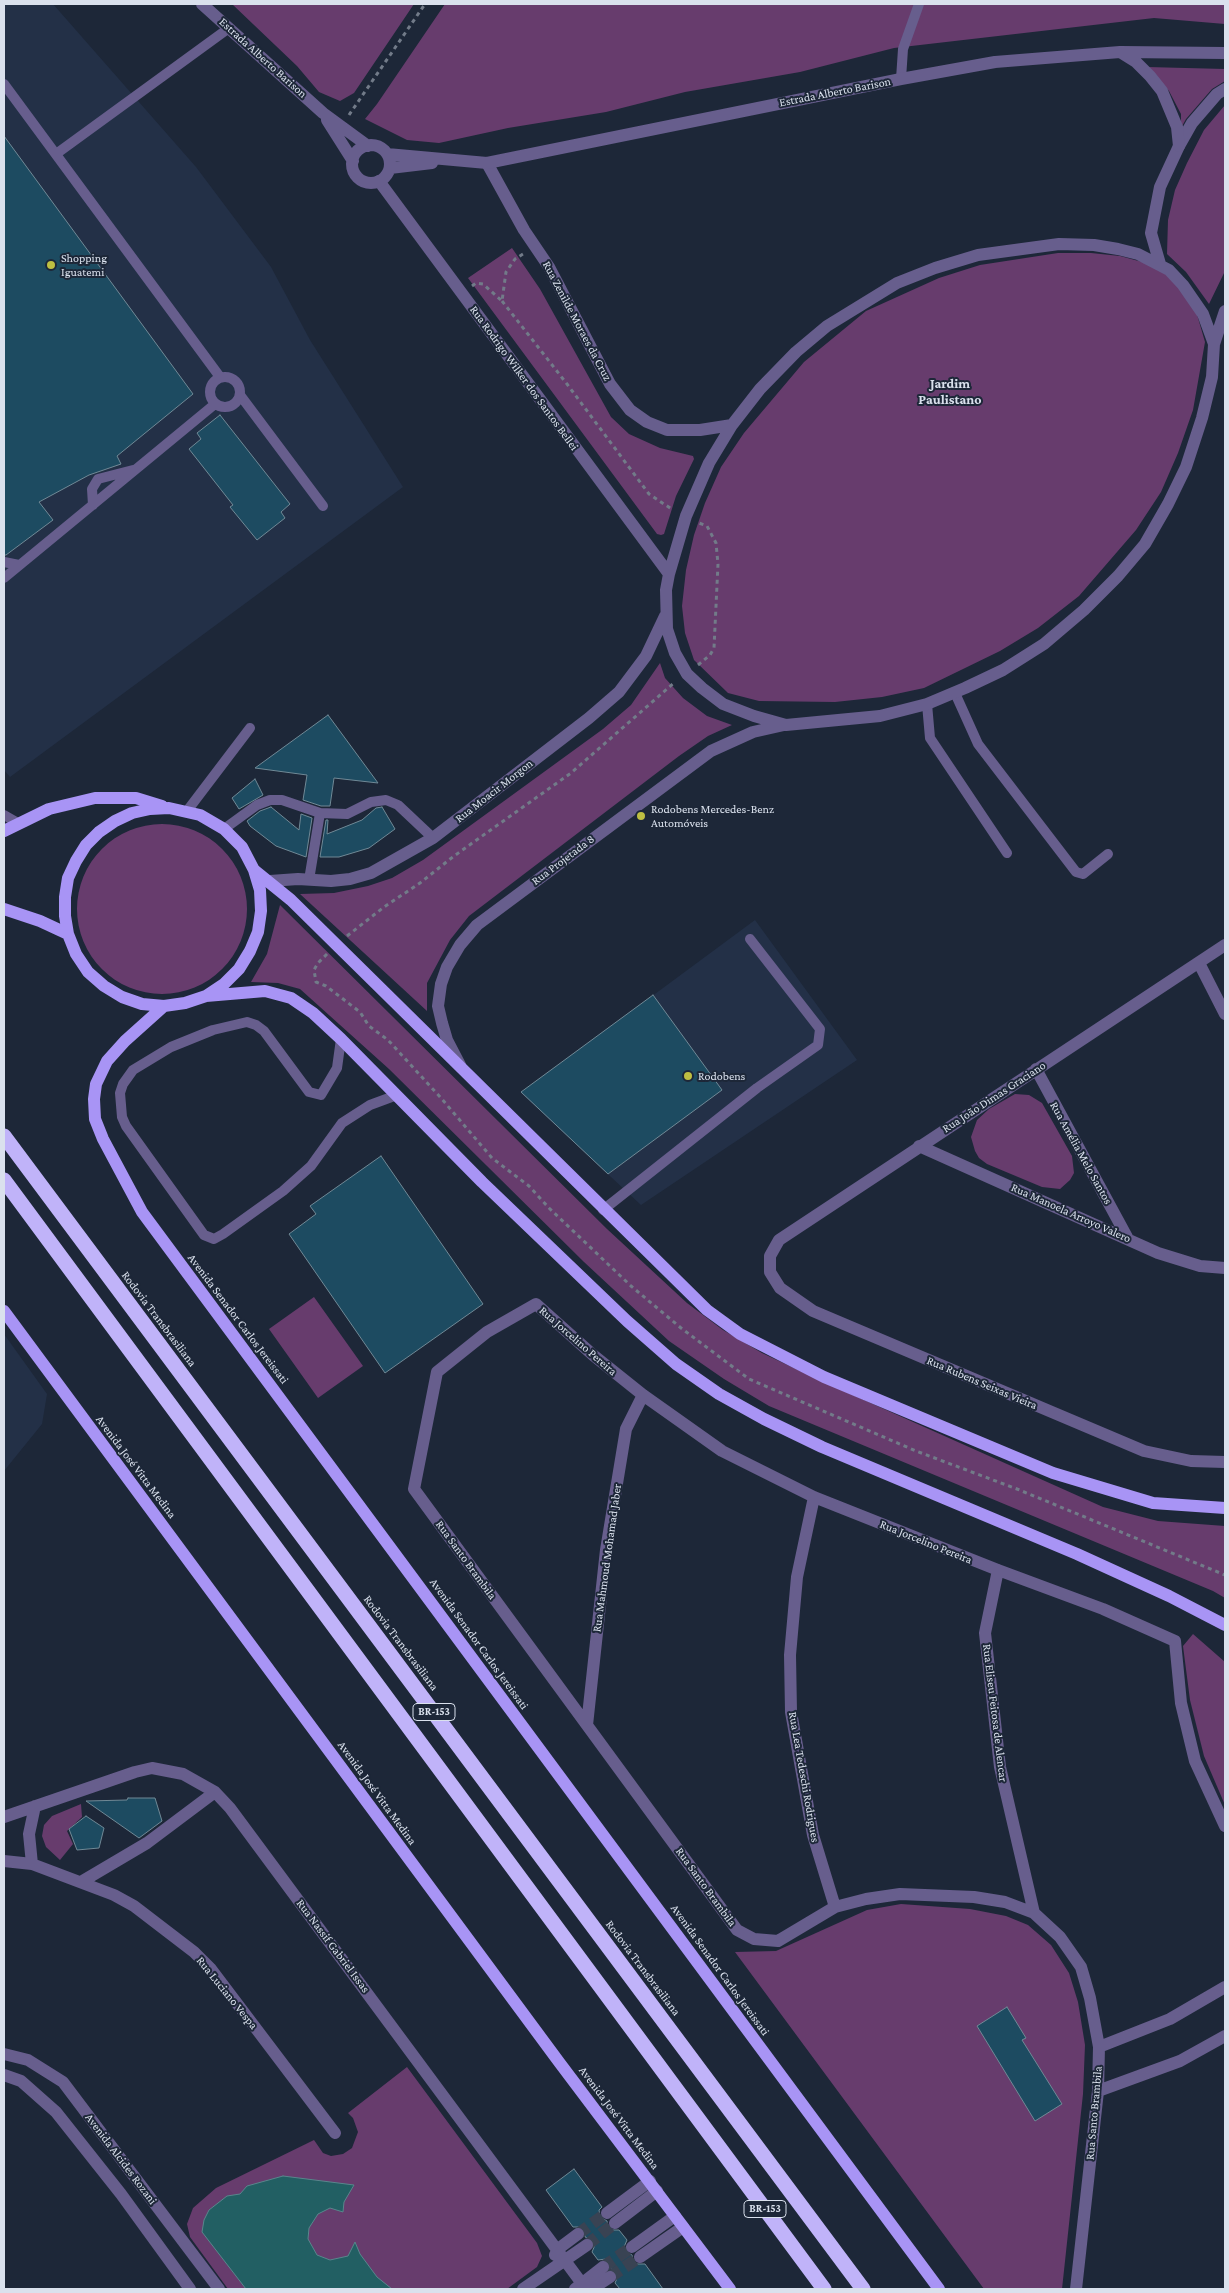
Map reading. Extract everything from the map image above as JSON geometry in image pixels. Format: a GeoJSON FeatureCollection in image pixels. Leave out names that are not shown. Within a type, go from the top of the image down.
{"type":"FeatureCollection","features":[{"type":"Feature","properties":{"kind":"highway","name":"Rodovia Transbrasiliana"},"geometry":{"type":"LineString","coordinates":[[4,1136],[863,2289]]}},
{"type":"Feature","properties":{"kind":"highway","name":"BR-153"},"geometry":{"type":"LineString","coordinates":[[4,1180],[824,2289]]}},
{"type":"Feature","properties":{"kind":"main road"},"geometry":{"type":"LineString","coordinates":[[4,831],[49,809],[95,798],[136,798],[169,808],[187,811],[206,818],[224,829],[242,847],[254,870],[260,890],[261,911],[258,932],[250,952],[239,969],[224,984],[206,996]]}},
{"type":"Feature","properties":{"kind":"main road"},"geometry":{"type":"LineString","coordinates":[[169,808],[150,809],[123,817],[99,832],[86,845],[68,878],[65,906],[68,934],[88,972],[104,986],[122,997],[142,1004],[164,1006],[186,1003],[206,996],[264,991],[291,998],[313,1013],[341,1039],[482,1182],[627,1321],[676,1364],[719,1394],[764,1419],[822,1447],[1078,1554],[1169,1596],[1225,1625]]}},
{"type":"Feature","properties":{"kind":"main road"},"geometry":{"type":"LineString","coordinates":[[254,870],[270,881],[337,945],[707,1310],[740,1334],[824,1377],[1053,1473],[1153,1503],[1225,1508]]}},
{"type":"Feature","properties":{"kind":"main road"},"geometry":{"type":"LineString","coordinates":[[4,909],[40,921],[68,934]]}},
{"type":"Feature","properties":{"kind":"main road","name":"Avenida Senador Carlos Jereissati"},"geometry":{"type":"LineString","coordinates":[[164,1006],[125,1040],[107,1061],[96,1084],[94,1099],[95,1119],[103,1139],[142,1212],[939,2289]]}},
{"type":"Feature","properties":{"kind":"main road","name":"Avenida José Vitta Medina"},"geometry":{"type":"LineString","coordinates":[[4,1311],[553,2054],[730,2289]]}},
{"type":"Feature","properties":{"kind":"street","name":"Estrada Alberto Barison"},"geometry":{"type":"LineString","coordinates":[[202,4],[323,113],[368,146]]}},
{"type":"Feature","properties":{"kind":"street","name":"Estrada Alberto Barison"},"geometry":{"type":"LineString","coordinates":[[387,154],[487,163],[901,78],[995,62],[1120,52],[1225,52]]}},
{"type":"Feature","properties":{"kind":"street"},"geometry":{"type":"LineString","coordinates":[[1120,52],[1136,62],[1162,91],[1176,127],[1179,146]]}},
{"type":"Feature","properties":{"kind":"street"},"geometry":{"type":"LineString","coordinates":[[1160,264],[1151,233],[1160,187],[1192,123],[1217,94],[1225,89]]}},
{"type":"Feature","properties":{"kind":"street","name":"Estrada Alberto Barison"},"geometry":{"type":"LineString","coordinates":[[323,113],[353,161]]}},
{"type":"Feature","properties":{"kind":"street"},"geometry":{"type":"LineString","coordinates":[[368,146],[375,146],[387,154],[390,168],[387,174],[379,181],[368,183],[356,175],[353,161],[356,154],[368,146]]}},
{"type":"Feature","properties":{"kind":"street","name":"Estrada Alberto Barison"},"geometry":{"type":"LineString","coordinates":[[390,168],[449,161]]}},
{"type":"Feature","properties":{"kind":"street","name":"Rua Zenilde Moraes da Cruz"},"geometry":{"type":"LineString","coordinates":[[487,163],[524,230],[557,282],[610,384],[630,410],[646,422],[667,430],[700,430],[732,425]]}},
{"type":"Feature","properties":{"kind":"street","name":"Rua Rodrigo Wilker dos Santos Bellei"},"geometry":{"type":"LineString","coordinates":[[379,181],[669,574]]}},
{"type":"Feature","properties":{"kind":"street"},"geometry":{"type":"LineString","coordinates":[[786,725],[723,704],[687,674],[675,653],[668,629],[666,613],[669,574],[686,516],[709,463],[732,425],[760,389],[796,352],[827,326],[897,283],[978,254],[1059,244],[1094,245],[1118,249],[1138,254],[1170,270],[1203,314],[1214,344]]}},
{"type":"Feature","properties":{"kind":"street"},"geometry":{"type":"LineString","coordinates":[[1214,344],[1225,311]]}},
{"type":"Feature","properties":{"kind":"street","name":"Rua Projetada 8"},"geometry":{"type":"LineString","coordinates":[[460,1065],[447,1040],[438,1006],[441,984],[447,967],[460,944],[477,925],[711,751],[753,732],[786,725],[880,716],[927,704],[955,693],[1002,670],[1044,644],[1084,610],[1118,576],[1145,544],[1168,504],[1186,467],[1202,418],[1212,377],[1214,344]]}},
{"type":"Feature","properties":{"kind":"street","name":"Rua Moacir Morgon"},"geometry":{"type":"LineString","coordinates":[[270,881],[309,880],[331,882],[371,873],[433,838],[620,692],[646,656],[666,613]]}},
{"type":"Feature","properties":{"kind":"street","name":"Rua João Dimas Graciano"},"geometry":{"type":"LineString","coordinates":[[770,1256],[779,1240],[1225,945]]}},
{"type":"Feature","properties":{"kind":"street"},"geometry":{"type":"LineString","coordinates":[[1199,963],[1225,1014]]}},
{"type":"Feature","properties":{"kind":"street","name":"Rua Amélia Melo Santos"},"geometry":{"type":"LineString","coordinates":[[1036,1069],[1127,1237]]}},
{"type":"Feature","properties":{"kind":"street","name":"Rua Manoela Arroyo Valero"},"geometry":{"type":"LineString","coordinates":[[919,1146],[1158,1252],[1200,1266],[1225,1268]]}},
{"type":"Feature","properties":{"kind":"street","name":"Rua Rubens Seixas Vieira"},"geometry":{"type":"LineString","coordinates":[[770,1256],[770,1272],[780,1288],[813,1311],[1144,1451],[1192,1461],[1225,1462]]}},
{"type":"Feature","properties":{"kind":"street","name":"Rua Jorcelino Pereira"},"geometry":{"type":"LineString","coordinates":[[536,1304],[593,1355],[643,1395],[722,1451],[814,1497],[998,1570],[1103,1609],[1175,1641],[1181,1703],[1195,1761],[1225,1826]]}},
{"type":"Feature","properties":{"kind":"street","name":"Rua Santo Brambila"},"geometry":{"type":"LineString","coordinates":[[536,1304],[487,1332],[437,1372],[414,1489],[737,1930],[754,1939],[778,1941],[835,1907],[866,1899],[900,1894],[937,1895],[1005,1902],[1034,1913],[1060,1937],[1081,1967],[1090,1998],[1099,2047],[1098,2091],[1076,2289]]}},
{"type":"Feature","properties":{"kind":"street","name":"Rua Mahmoud Mohamad Jaber"},"geometry":{"type":"LineString","coordinates":[[587,1725],[606,1550],[626,1429],[643,1395]]}},
{"type":"Feature","properties":{"kind":"street","name":"Rua Lea Tedeschi Rodrigues"},"geometry":{"type":"LineString","coordinates":[[814,1497],[796,1576],[790,1655],[791,1712],[813,1836],[835,1907]]}},
{"type":"Feature","properties":{"kind":"street","name":"Rua Eliseu Feitosa de Alencar"},"geometry":{"type":"LineString","coordinates":[[998,1570],[985,1633],[1000,1767],[1034,1913]]}},
{"type":"Feature","properties":{"kind":"street","name":"Rua Nassif Gabriel Issas"},"geometry":{"type":"LineString","coordinates":[[4,1817],[135,1772],[152,1768],[183,1774],[216,1792],[242,1824],[558,2249],[584,2288]]}},
{"type":"Feature","properties":{"kind":"street"},"geometry":{"type":"LineString","coordinates":[[80,1882],[147,1843],[216,1792]]}},
{"type":"Feature","properties":{"kind":"street"},"geometry":{"type":"LineString","coordinates":[[32,1864],[29,1834],[36,1806]]}},
{"type":"Feature","properties":{"kind":"street","name":"Rua Luciano Vespa"},"geometry":{"type":"LineString","coordinates":[[4,1861],[32,1864],[114,1895],[134,1906],[194,1952],[212,1969],[335,2134]]}},
{"type":"Feature","properties":{"kind":"street"},"geometry":{"type":"LineString","coordinates":[[1099,2047],[1170,2019],[1225,1987]]}},
{"type":"Feature","properties":{"kind":"street"},"geometry":{"type":"LineString","coordinates":[[1098,2091],[1180,2061],[1225,2036]]}},
{"type":"Feature","properties":{"kind":"street","name":"Avenida Alcides Rozani"},"geometry":{"type":"LineString","coordinates":[[4,2054],[28,2060],[63,2082],[219,2289]]}},
{"type":"Feature","properties":{"kind":"street","name":"Avenida Alcides Rozani"},"geometry":{"type":"LineString","coordinates":[[4,2075],[21,2081],[56,2112],[121,2194],[190,2289]]}},
{"type":"Feature","properties":{"kind":"street"},"geometry":{"type":"LineString","coordinates":[[611,2218],[653,2186]]}},
{"type":"Feature","properties":{"kind":"street"},"geometry":{"type":"LineString","coordinates":[[675,2216],[636,2252],[683,2227]]}},
{"type":"Feature","properties":{"kind":"street"},"geometry":{"type":"LineString","coordinates":[[156,2243],[173,2228]]}},
{"type":"Feature","properties":{"kind":"street"},"geometry":{"type":"LineString","coordinates":[[546,2273],[558,2249],[578,2234]]}},
{"type":"Feature","properties":{"kind":"street"},"geometry":{"type":"LineString","coordinates":[[523,2289],[587,2245]]}},
{"type":"Feature","properties":{"kind":"street"},"geometry":{"type":"LineString","coordinates":[[584,2288],[607,2272]]}},
{"type":"Feature","properties":{"kind":"lane"},"geometry":{"type":"LineString","coordinates":[[901,78],[903,49],[919,4]]}},
{"type":"Feature","properties":{"kind":"lane"},"geometry":{"type":"LineString","coordinates":[[56,154],[229,28]]}},
{"type":"Feature","properties":{"kind":"lane"},"geometry":{"type":"LineString","coordinates":[[4,84],[220,377]]}},
{"type":"Feature","properties":{"kind":"lane"},"geometry":{"type":"LineString","coordinates":[[220,377],[228,377],[235,380],[240,387],[240,395],[237,402],[230,407],[222,408],[215,404],[210,397],[210,389],[220,377]]}},
{"type":"Feature","properties":{"kind":"lane"},"geometry":{"type":"LineString","coordinates":[[240,395],[323,506]]}},
{"type":"Feature","properties":{"kind":"lane"},"geometry":{"type":"LineString","coordinates":[[4,578],[215,404]]}},
{"type":"Feature","properties":{"kind":"lane"},"geometry":{"type":"LineString","coordinates":[[93,504],[92,489],[98,479],[136,470]]}},
{"type":"Feature","properties":{"kind":"lane"},"geometry":{"type":"LineString","coordinates":[[4,562],[19,565]]}},
{"type":"Feature","properties":{"kind":"lane"},"geometry":{"type":"LineString","coordinates":[[955,693],[978,744],[1076,872],[1083,874],[1108,854]]}},
{"type":"Feature","properties":{"kind":"lane"},"geometry":{"type":"LineString","coordinates":[[927,704],[930,738],[1007,853]]}},
{"type":"Feature","properties":{"kind":"lane"},"geometry":{"type":"LineString","coordinates":[[187,811],[250,728]]}},
{"type":"Feature","properties":{"kind":"lane"},"geometry":{"type":"LineString","coordinates":[[224,829],[256,805],[270,800],[282,800],[320,813],[347,814],[371,802],[386,800],[398,805],[433,838]]}},
{"type":"Feature","properties":{"kind":"lane"},"geometry":{"type":"LineString","coordinates":[[309,880],[320,813]]}},
{"type":"Feature","properties":{"kind":"lane"},"geometry":{"type":"LineString","coordinates":[[4,815],[18,824]]}},
{"type":"Feature","properties":{"kind":"lane"},"geometry":{"type":"LineString","coordinates":[[604,1210],[757,1088],[818,1045],[820,1029],[750,939]]}},
{"type":"Feature","properties":{"kind":"lane"},"geometry":{"type":"LineString","coordinates":[[341,1039],[337,1068],[321,1095],[309,1092],[264,1031],[256,1025],[247,1022],[213,1030],[171,1047],[134,1070],[123,1084],[120,1093],[122,1117],[126,1126],[204,1235],[214,1239],[224,1234],[283,1192],[311,1166],[342,1123],[370,1105],[398,1096]]}},
{"type":"Feature","properties":{"kind":"path"},"geometry":{"type":"LineString","coordinates":[[341,126],[425,4]]}},
{"type":"Feature","properties":{"kind":"path"},"geometry":{"type":"LineString","coordinates":[[502,301],[506,272],[515,259],[534,246]]}},
{"type":"Feature","properties":{"kind":"path"},"geometry":{"type":"LineString","coordinates":[[462,294],[476,283],[483,284],[502,301],[649,494],[665,506],[707,526],[716,543],[718,564],[714,648],[703,662],[665,690],[571,773],[369,918],[318,963],[314,970],[316,982],[326,986],[360,1012],[368,1026],[388,1040],[492,1158],[529,1186],[549,1208],[631,1286],[749,1379],[916,1451],[1017,1489],[1225,1575]]}},
{"type":"Feature","properties":{"kind":"shaded area"},"geometry":{"type":"Polygon","coordinates":[[[4,4],[53,4],[196,167],[271,267],[310,340],[403,487],[10,777],[4,770],[4,4]]]}},
{"type":"Feature","properties":{"kind":"shaded area"},"geometry":{"type":"Polygon","coordinates":[[[232,4],[414,4],[354,93],[340,101],[319,92],[297,66],[232,4]]]}},
{"type":"Feature","properties":{"kind":"shaded area"},"geometry":{"type":"Polygon","coordinates":[[[445,4],[1225,4],[1225,24],[1154,18],[894,48],[800,72],[685,92],[606,112],[508,128],[439,143],[407,140],[365,119],[445,4]]]}},
{"type":"Feature","properties":{"kind":"shaded area"},"geometry":{"type":"Polygon","coordinates":[[[1147,67],[1225,69],[1225,81],[1212,89],[1186,119],[1181,128],[1181,114],[1169,91],[1147,67]]]}},
{"type":"Feature","properties":{"kind":"shaded area"},"geometry":{"type":"Polygon","coordinates":[[[1225,105],[1225,271],[1209,304],[1186,272],[1167,254],[1168,220],[1175,190],[1187,163],[1204,130],[1225,105]]]}},
{"type":"Feature","properties":{"kind":"shaded area"},"geometry":{"type":"Polygon","coordinates":[[[512,248],[540,289],[611,417],[629,434],[660,448],[693,456],[694,459],[676,496],[664,534],[657,534],[468,278],[512,248]]]}},
{"type":"Feature","properties":{"kind":"shaded area"},"geometry":{"type":"Polygon","coordinates":[[[1058,253],[1091,253],[1120,256],[1146,263],[1163,271],[1180,288],[1196,311],[1205,342],[1193,410],[1178,453],[1161,492],[1136,530],[1079,596],[1038,628],[1000,651],[924,688],[882,697],[835,702],[759,701],[728,693],[694,660],[685,633],[682,606],[686,570],[694,535],[705,503],[721,467],[744,433],[804,362],[866,311],[939,278],[980,265],[1058,253]]]}},
{"type":"Feature","properties":{"kind":"shaded area"},"geometry":{"type":"Polygon","coordinates":[[[660,663],[665,678],[683,698],[707,716],[732,725],[708,736],[679,756],[469,916],[450,940],[427,983],[427,1011],[300,894],[334,893],[368,886],[392,878],[423,860],[603,729],[631,705],[660,663]]]}},
{"type":"Feature","properties":{"kind":"shaded area"},"geometry":{"type":"Polygon","coordinates":[[[170,824],[195,830],[216,843],[228,855],[241,876],[246,892],[246,926],[241,942],[228,963],[216,975],[195,988],[179,993],[154,994],[129,988],[108,975],[96,963],[83,942],[78,926],[77,901],[83,876],[96,855],[108,843],[129,830],[145,825],[170,824]]]}},
{"type":"Feature","properties":{"kind":"shaded area"},"geometry":{"type":"Polygon","coordinates":[[[280,905],[607,1229],[687,1303],[723,1330],[762,1353],[826,1383],[1103,1507],[1158,1521],[1225,1526],[1225,1598],[1213,1591],[769,1406],[724,1379],[669,1341],[584,1262],[389,1069],[300,989],[278,983],[251,982],[267,954],[280,905]]]}},
{"type":"Feature","properties":{"kind":"shaded area","name":"Rodobens"},"geometry":{"type":"Polygon","coordinates":[[[755,920],[857,1060],[641,1205],[521,1093],[755,920]]]}},
{"type":"Feature","properties":{"kind":"shaded area"},"geometry":{"type":"Polygon","coordinates":[[[1015,1094],[1029,1095],[1042,1103],[1072,1156],[1074,1173],[1070,1180],[1060,1189],[1042,1187],[987,1164],[979,1158],[975,1151],[971,1137],[977,1120],[989,1109],[1015,1094]]]}},
{"type":"Feature","properties":{"kind":"shaded area"},"geometry":{"type":"Polygon","coordinates":[[[314,1297],[363,1366],[318,1398],[269,1329],[314,1297]]]}},
{"type":"Feature","properties":{"kind":"shaded area"},"geometry":{"type":"Polygon","coordinates":[[[4,1334],[47,1394],[42,1424],[4,1471],[4,1334]]]}},
{"type":"Feature","properties":{"kind":"shaded area"},"geometry":{"type":"Polygon","coordinates":[[[1193,1634],[1225,1662],[1225,1805],[1204,1756],[1190,1700],[1183,1646],[1193,1634]]]}},
{"type":"Feature","properties":{"kind":"shaded area"},"geometry":{"type":"Polygon","coordinates":[[[81,1804],[82,1817],[67,1831],[73,1844],[60,1860],[46,1847],[42,1836],[44,1825],[52,1816],[81,1804]]]}},
{"type":"Feature","properties":{"kind":"shaded area"},"geometry":{"type":"Polygon","coordinates":[[[901,1904],[970,1909],[1006,1916],[1028,1925],[1051,1945],[1069,1973],[1078,2002],[1085,2045],[1083,2094],[1062,2289],[984,2289],[735,1952],[776,1951],[867,1910],[901,1904]]]}},
{"type":"Feature","properties":{"kind":"shaded area"},"geometry":{"type":"Polygon","coordinates":[[[407,2067],[537,2243],[542,2256],[537,2267],[507,2289],[228,2289],[190,2237],[187,2224],[193,2208],[216,2188],[314,2140],[323,2153],[331,2156],[343,2154],[352,2148],[358,2132],[353,2118],[348,2113],[407,2067]]]}},
{"type":"Feature","properties":{"kind":"shaded area"},"geometry":{"type":"Polygon","coordinates":[[[283,2176],[354,2185],[344,2202],[343,2212],[330,2208],[318,2214],[309,2228],[308,2239],[317,2255],[330,2260],[348,2256],[355,2242],[360,2254],[377,2277],[392,2289],[246,2289],[202,2232],[204,2220],[209,2210],[227,2196],[240,2194],[247,2186],[283,2176]]]}},
{"type":"Feature","properties":{"kind":"building","name":"Shopping Iguatemi"},"geometry":{"type":"Polygon","coordinates":[[[4,136],[193,394],[117,456],[121,464],[89,475],[39,502],[53,520],[6,555],[4,555],[4,136]]]}},
{"type":"Feature","properties":{"kind":"building"},"geometry":{"type":"Polygon","coordinates":[[[220,415],[290,504],[281,512],[285,518],[257,540],[230,507],[233,505],[189,449],[201,439],[197,433],[220,415]]]}},
{"type":"Feature","properties":{"kind":"building"},"geometry":{"type":"Polygon","coordinates":[[[328,715],[378,783],[334,778],[330,806],[321,806],[303,800],[307,775],[255,768],[328,715]]]}},
{"type":"Feature","properties":{"kind":"building"},"geometry":{"type":"Polygon","coordinates":[[[255,779],[263,795],[239,809],[232,798],[255,779]]]}},
{"type":"Feature","properties":{"kind":"building"},"geometry":{"type":"Polygon","coordinates":[[[271,807],[299,830],[301,814],[312,818],[306,857],[276,846],[250,826],[247,821],[260,811],[271,807]]]}},
{"type":"Feature","properties":{"kind":"building"},"geometry":{"type":"Polygon","coordinates":[[[382,807],[395,829],[369,848],[339,857],[320,857],[326,820],[328,820],[327,834],[362,820],[376,808],[382,807]]]}},
{"type":"Feature","properties":{"kind":"building"},"geometry":{"type":"Polygon","coordinates":[[[653,995],[722,1090],[608,1174],[521,1092],[653,995]]]}},
{"type":"Feature","properties":{"kind":"building"},"geometry":{"type":"Polygon","coordinates":[[[381,1156],[483,1304],[385,1373],[289,1234],[316,1214],[310,1206],[381,1156]]]}},
{"type":"Feature","properties":{"kind":"building"},"geometry":{"type":"Polygon","coordinates":[[[128,1798],[155,1798],[162,1821],[139,1838],[86,1801],[127,1800],[128,1798]]]}},
{"type":"Feature","properties":{"kind":"building"},"geometry":{"type":"Polygon","coordinates":[[[86,1816],[104,1828],[99,1848],[77,1850],[69,1829],[86,1816]]]}},
{"type":"Feature","properties":{"kind":"building"},"geometry":{"type":"Polygon","coordinates":[[[1007,2007],[1026,2038],[1022,2040],[1062,2104],[1035,2121],[977,2026],[1007,2007]]]}},
{"type":"Feature","properties":{"kind":"building"},"geometry":{"type":"Polygon","coordinates":[[[574,2169],[602,2207],[599,2210],[600,2217],[607,2221],[608,2228],[619,2230],[627,2240],[624,2247],[626,2252],[632,2255],[633,2261],[636,2264],[645,2264],[663,2289],[620,2289],[615,2283],[618,2276],[611,2269],[610,2262],[606,2259],[598,2260],[592,2252],[595,2245],[593,2240],[585,2237],[586,2233],[582,2227],[573,2227],[546,2190],[574,2169]]]}},
{"type":"Feature","properties":{"kind":"tunnel"},"geometry":{"type":"LineString","coordinates":[[578,2234],[607,2213]]}},
{"type":"Feature","properties":{"kind":"tunnel"},"geometry":{"type":"LineString","coordinates":[[587,2245],[615,2223]]}},
{"type":"Feature","properties":{"kind":"tunnel"},"geometry":{"type":"LineString","coordinates":[[603,2267],[632,2247]]}},
{"type":"Feature","properties":{"kind":"tunnel"},"geometry":{"type":"LineString","coordinates":[[610,2277],[640,2257]]}},
{"type":"Feature","properties":{"kind":"place","name":"Shopping Iguatemi"},"geometry":{"type":"Point","coordinates":[51,265]}},
{"type":"Feature","properties":{"kind":"place","name":"Rodobens Mercedes-Benz Automóveis"},"geometry":{"type":"Point","coordinates":[641,816]}},
{"type":"Feature","properties":{"kind":"place","name":"Rodobens"},"geometry":{"type":"Point","coordinates":[688,1076]}},
{"type":"Feature","properties":{"kind":"district","name":"Jardim Paulistano"},"geometry":{"type":"Point","coordinates":[950,392]}}]}
